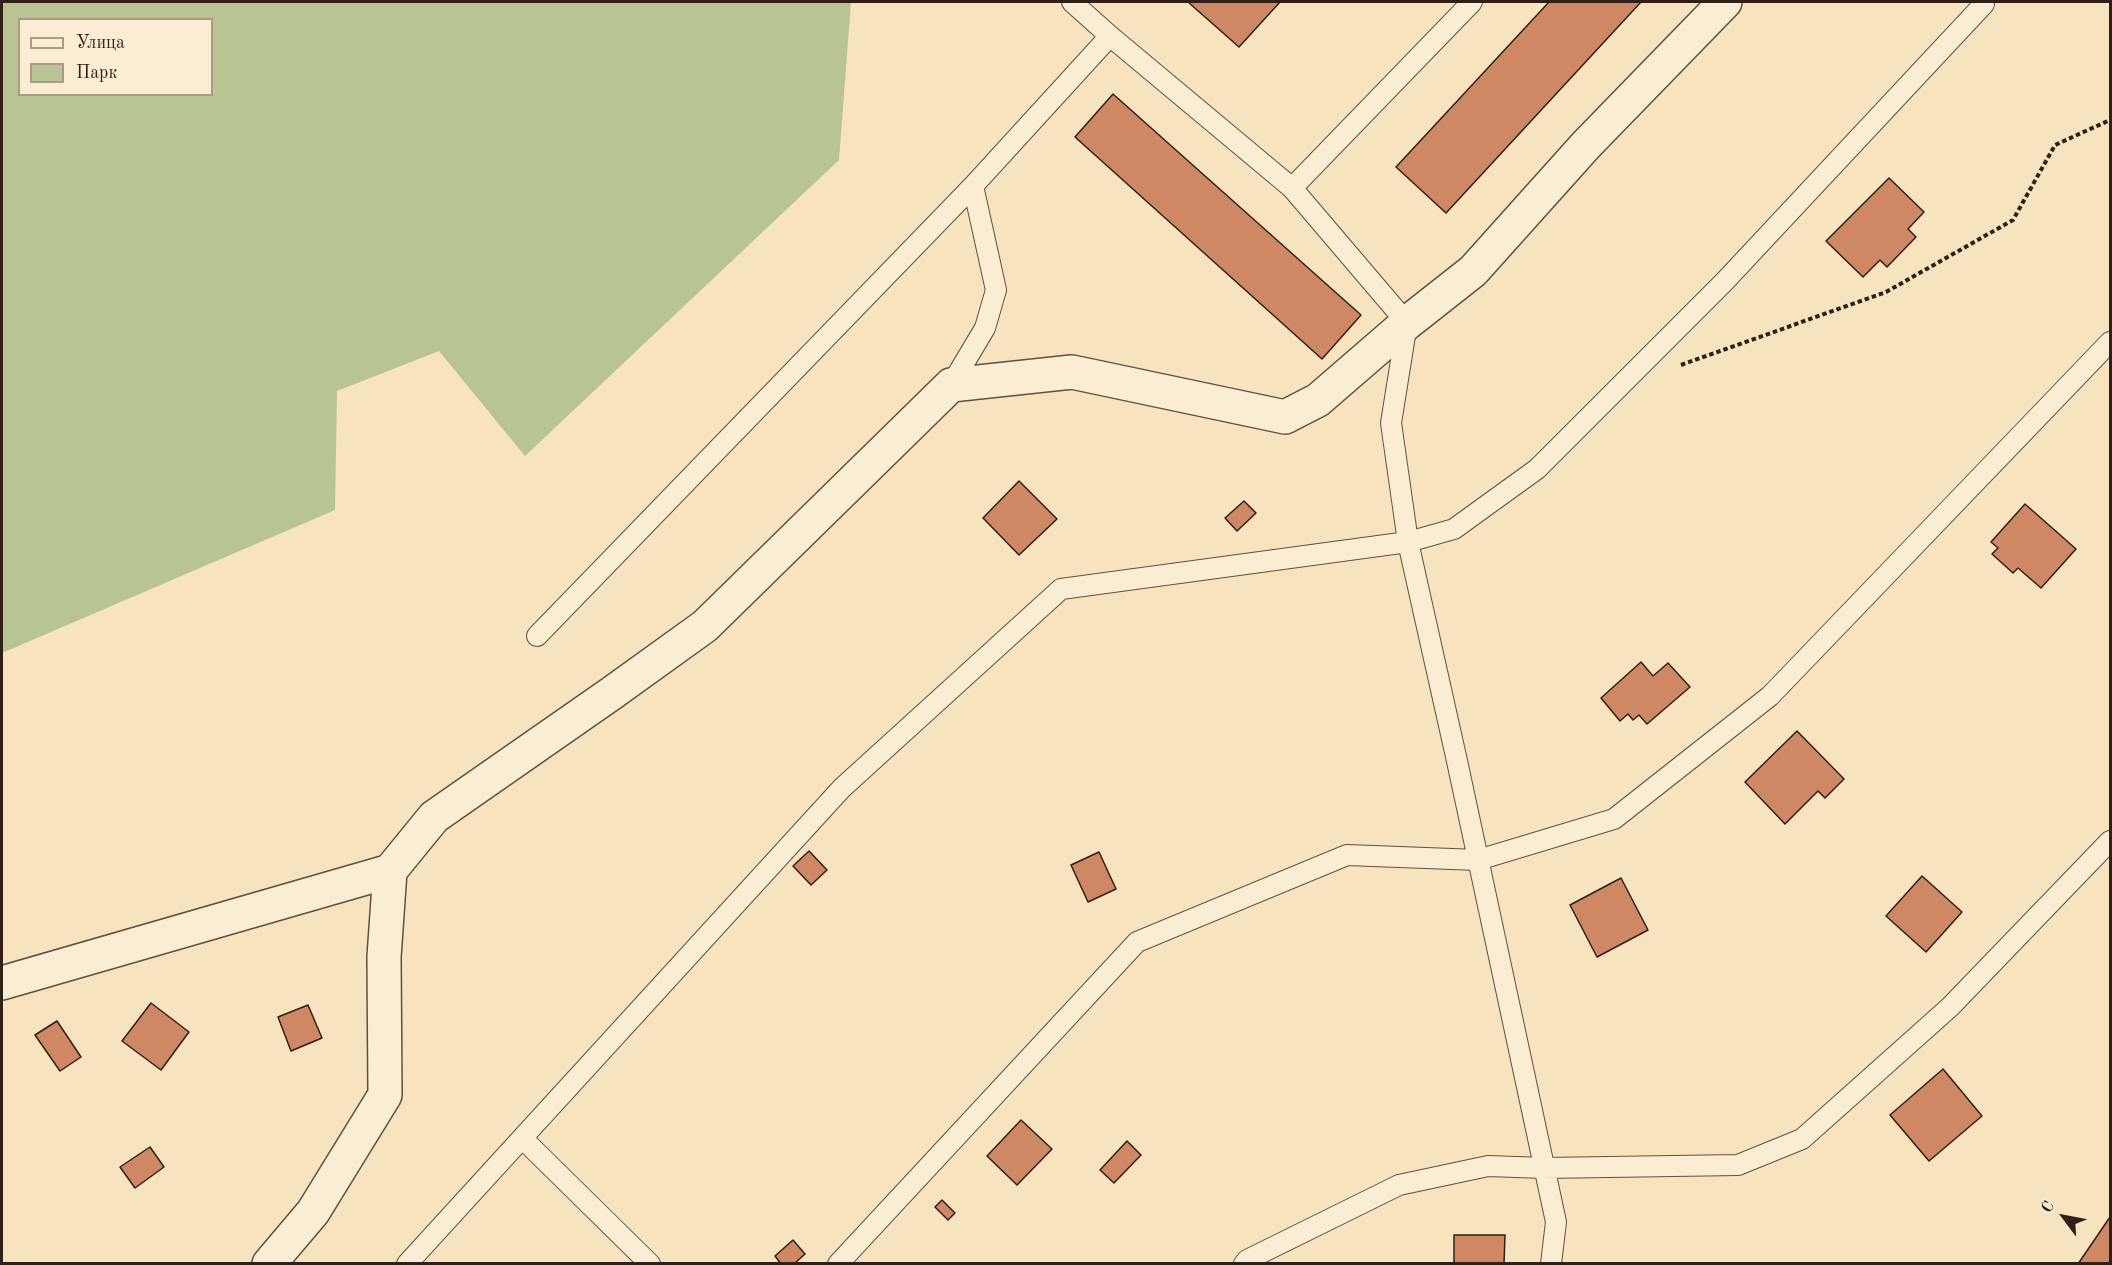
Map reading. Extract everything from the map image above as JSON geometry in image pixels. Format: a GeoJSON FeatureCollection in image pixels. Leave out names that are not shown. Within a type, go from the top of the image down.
{"type":"FeatureCollection","features":[{"type":"Feature","properties":{"kind":"street"},"geometry":{"type":"LineString","coordinates":[[2,983],[390,871],[434,817],[705,626],[951,386],[1072,372],[1285,417],[1318,400],[1407,323],[1473,271],[1586,145],[1725,2]]}},
{"type":"Feature","properties":{"kind":"street"},"geometry":{"type":"LineString","coordinates":[[269,1263],[313,1212],[385,1095],[384,957],[390,871]]}},
{"type":"Feature","properties":{"kind":"lane"},"geometry":{"type":"LineString","coordinates":[[1072,2],[1292,188],[1407,323],[1391,423],[1408,542],[1556,1222],[1551,1263]]}},
{"type":"Feature","properties":{"kind":"lane"},"geometry":{"type":"LineString","coordinates":[[1292,188],[1472,2]]}},
{"type":"Feature","properties":{"kind":"lane"},"geometry":{"type":"LineString","coordinates":[[407,1263],[842,788],[1061,589],[1408,542],[1454,529],[1537,469],[1725,281],[1984,4]]}},
{"type":"Feature","properties":{"kind":"lane"},"geometry":{"type":"LineString","coordinates":[[537,636],[973,186],[1110,36]]}},
{"type":"Feature","properties":{"kind":"lane"},"geometry":{"type":"LineString","coordinates":[[951,386],[985,328],[996,290],[973,186]]}},
{"type":"Feature","properties":{"kind":"lane"},"geometry":{"type":"LineString","coordinates":[[838,1263],[1137,942],[1347,855],[1479,860],[1614,819],[1770,696],[2110,342]]}},
{"type":"Feature","properties":{"kind":"lane"},"geometry":{"type":"LineString","coordinates":[[1244,1263],[1399,1185],[1488,1166],[1545,1168],[1738,1165],[1802,1139],[1950,1007],[2110,841]]}},
{"type":"Feature","properties":{"kind":"lane"},"geometry":{"type":"LineString","coordinates":[[522,1138],[650,1263]]}},
{"type":"Feature","properties":{"kind":"path"},"geometry":{"type":"LineString","coordinates":[[1674,368],[1896,287],[2013,220],[2055,145],[2110,120]]}},
{"type":"Feature","properties":{"kind":"green space"},"geometry":{"type":"Polygon","coordinates":[[[2,2],[851,2],[839,160],[525,456],[439,351],[337,391],[335,510],[2,653],[2,2]]]}},
{"type":"Feature","properties":{"kind":"building"},"geometry":{"type":"Polygon","coordinates":[[[1188,2],[1280,2],[1239,47],[1188,2]]]}},
{"type":"Feature","properties":{"kind":"building"},"geometry":{"type":"Polygon","coordinates":[[[1549,2],[1641,2],[1446,213],[1396,167],[1549,2]]]}},
{"type":"Feature","properties":{"kind":"building"},"geometry":{"type":"Polygon","coordinates":[[[1113,94],[1361,315],[1322,359],[1075,137],[1113,94]]]}},
{"type":"Feature","properties":{"kind":"building"},"geometry":{"type":"Polygon","coordinates":[[[1889,178],[1924,212],[1908,229],[1916,237],[1887,267],[1880,260],[1863,277],[1826,241],[1889,178]]]}},
{"type":"Feature","properties":{"kind":"building"},"geometry":{"type":"Polygon","coordinates":[[[1019,481],[1057,519],[1019,555],[983,518],[1019,481]]]}},
{"type":"Feature","properties":{"kind":"building"},"geometry":{"type":"Polygon","coordinates":[[[1244,501],[1256,513],[1237,531],[1225,518],[1244,501]]]}},
{"type":"Feature","properties":{"kind":"building"},"geometry":{"type":"Polygon","coordinates":[[[2025,504],[2076,549],[2041,588],[2018,568],[2013,573],[1992,554],[1998,548],[1991,542],[2025,504]]]}},
{"type":"Feature","properties":{"kind":"building"},"geometry":{"type":"Polygon","coordinates":[[[1641,662],[1653,676],[1668,663],[1690,687],[1647,724],[1639,715],[1633,720],[1628,714],[1620,721],[1601,698],[1641,662]]]}},
{"type":"Feature","properties":{"kind":"building"},"geometry":{"type":"Polygon","coordinates":[[[1797,731],[1844,779],[1825,798],[1818,791],[1785,824],[1745,782],[1797,731]]]}},
{"type":"Feature","properties":{"kind":"building"},"geometry":{"type":"Polygon","coordinates":[[[809,851],[827,870],[811,885],[793,866],[809,851]]]}},
{"type":"Feature","properties":{"kind":"building"},"geometry":{"type":"Polygon","coordinates":[[[1099,852],[1116,889],[1088,902],[1071,865],[1099,852]]]}},
{"type":"Feature","properties":{"kind":"building"},"geometry":{"type":"Polygon","coordinates":[[[1922,876],[1962,912],[1926,952],[1886,916],[1922,876]]]}},
{"type":"Feature","properties":{"kind":"building"},"geometry":{"type":"Polygon","coordinates":[[[1621,878],[1648,930],[1597,957],[1570,905],[1621,878]]]}},
{"type":"Feature","properties":{"kind":"building"},"geometry":{"type":"Polygon","coordinates":[[[151,1003],[189,1032],[161,1070],[122,1041],[151,1003]]]}},
{"type":"Feature","properties":{"kind":"building"},"geometry":{"type":"Polygon","coordinates":[[[308,1005],[322,1038],[291,1051],[278,1017],[308,1005]]]}},
{"type":"Feature","properties":{"kind":"building"},"geometry":{"type":"Polygon","coordinates":[[[57,1021],[81,1057],[60,1071],[35,1035],[57,1021]]]}},
{"type":"Feature","properties":{"kind":"building"},"geometry":{"type":"Polygon","coordinates":[[[1943,1069],[1982,1116],[1929,1161],[1890,1115],[1943,1069]]]}},
{"type":"Feature","properties":{"kind":"building"},"geometry":{"type":"Polygon","coordinates":[[[1021,1120],[1052,1149],[1017,1185],[987,1156],[1021,1120]]]}},
{"type":"Feature","properties":{"kind":"building"},"geometry":{"type":"Polygon","coordinates":[[[1127,1141],[1141,1155],[1114,1183],[1100,1170],[1127,1141]]]}},
{"type":"Feature","properties":{"kind":"building"},"geometry":{"type":"Polygon","coordinates":[[[150,1147],[164,1167],[135,1188],[120,1167],[150,1147]]]}},
{"type":"Feature","properties":{"kind":"building"},"geometry":{"type":"Polygon","coordinates":[[[942,1200],[955,1213],[948,1220],[935,1207],[942,1200]]]}},
{"type":"Feature","properties":{"kind":"building"},"geometry":{"type":"Polygon","coordinates":[[[2110,1217],[2110,1264],[2078,1264],[2110,1217]]]}},
{"type":"Feature","properties":{"kind":"building"},"geometry":{"type":"Polygon","coordinates":[[[1454,1235],[1505,1235],[1504,1264],[1454,1264],[1454,1235]]]}},
{"type":"Feature","properties":{"kind":"building"},"geometry":{"type":"Polygon","coordinates":[[[793,1240],[805,1254],[794,1264],[781,1264],[775,1256],[793,1240]]]}}]}
